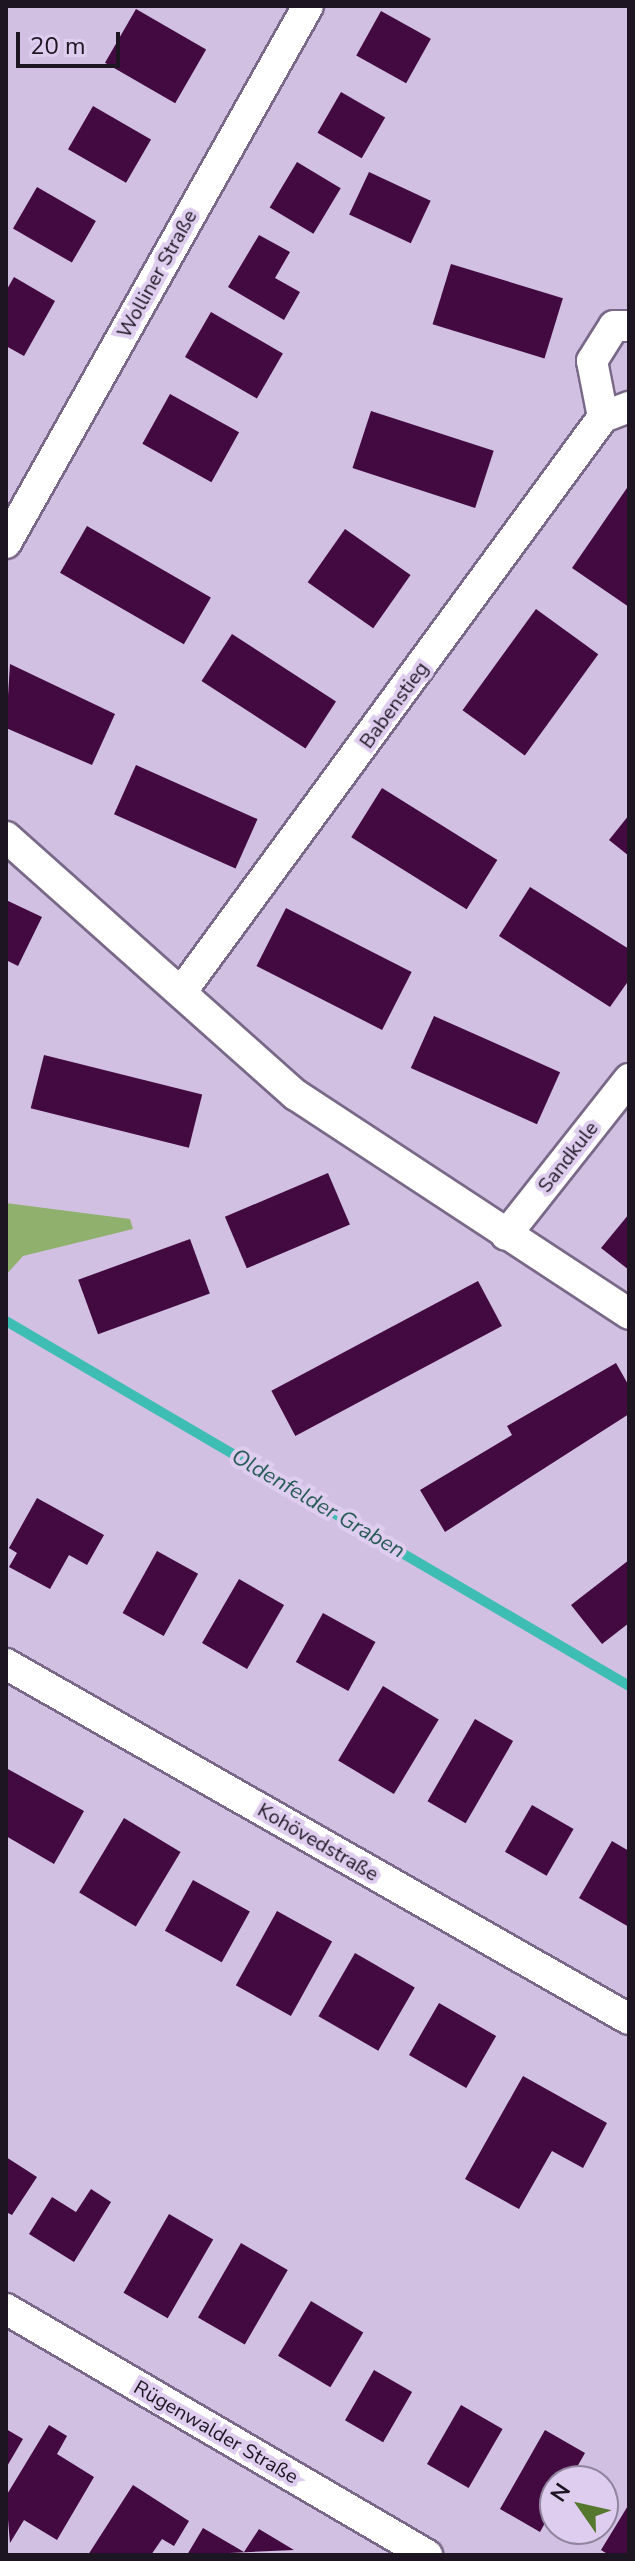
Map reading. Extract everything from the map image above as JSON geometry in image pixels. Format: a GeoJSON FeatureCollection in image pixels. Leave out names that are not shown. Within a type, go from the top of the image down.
{"type":"FeatureCollection","features":[{"type":"Feature","properties":{"kind":"street","name":"Wolliner Straße"},"geometry":{"type":"LineString","coordinates":[[7,539],[308,6]]}},
{"type":"Feature","properties":{"kind":"street","name":"Babenstieg"},"geometry":{"type":"LineString","coordinates":[[182,991],[616,412],[592,361],[614,326],[629,326]]}},
{"type":"Feature","properties":{"kind":"street"},"geometry":{"type":"LineString","coordinates":[[6,837],[296,1095],[629,1314]]}},
{"type":"Feature","properties":{"kind":"street","name":"Sandkule"},"geometry":{"type":"LineString","coordinates":[[506,1235],[629,1079]]}},
{"type":"Feature","properties":{"kind":"street","name":"Kohövedstraße"},"geometry":{"type":"LineString","coordinates":[[6,1664],[629,2019]]}},
{"type":"Feature","properties":{"kind":"street","name":"Rügenwalder Straße"},"geometry":{"type":"LineString","coordinates":[[6,2309],[427,2555]]}},
{"type":"Feature","properties":{"kind":"green space"},"geometry":{"type":"Polygon","coordinates":[[[6,1203],[130,1219],[133,1229],[23,1256],[6,1275],[6,1203]]]}},
{"type":"Feature","properties":{"kind":"building"},"geometry":{"type":"Polygon","coordinates":[[[136,9],[206,50],[175,103],[105,63],[136,9]]]}},
{"type":"Feature","properties":{"kind":"building"},"geometry":{"type":"Polygon","coordinates":[[[381,11],[431,39],[406,83],[356,56],[381,11]]]}},
{"type":"Feature","properties":{"kind":"building"},"geometry":{"type":"Polygon","coordinates":[[[341,92],[385,118],[362,158],[318,133],[341,92]]]}},
{"type":"Feature","properties":{"kind":"building"},"geometry":{"type":"Polygon","coordinates":[[[93,106],[151,139],[126,183],[68,149],[93,106]]]}},
{"type":"Feature","properties":{"kind":"building"},"geometry":{"type":"Polygon","coordinates":[[[297,162],[341,188],[313,234],[270,207],[297,162]]]}},
{"type":"Feature","properties":{"kind":"building"},"geometry":{"type":"Polygon","coordinates":[[[369,172],[431,201],[411,243],[349,215],[369,172]]]}},
{"type":"Feature","properties":{"kind":"building"},"geometry":{"type":"Polygon","coordinates":[[[37,187],[96,221],[72,263],[13,229],[37,187]]]}},
{"type":"Feature","properties":{"kind":"building"},"geometry":{"type":"Polygon","coordinates":[[[259,235],[290,252],[275,278],[300,292],[284,320],[228,287],[259,235]]]}},
{"type":"Feature","properties":{"kind":"building"},"geometry":{"type":"Polygon","coordinates":[[[451,264],[563,298],[544,358],[433,324],[451,264]]]}},
{"type":"Feature","properties":{"kind":"building"},"geometry":{"type":"Polygon","coordinates":[[[14,277],[55,301],[24,356],[6,346],[6,291],[14,277]]]}},
{"type":"Feature","properties":{"kind":"building"},"geometry":{"type":"Polygon","coordinates":[[[211,312],[283,354],[257,399],[185,357],[211,312]]]}},
{"type":"Feature","properties":{"kind":"building"},"geometry":{"type":"Polygon","coordinates":[[[170,394],[239,432],[211,482],[142,444],[170,394]]]}},
{"type":"Feature","properties":{"kind":"building"},"geometry":{"type":"Polygon","coordinates":[[[371,411],[494,451],[475,508],[352,468],[371,411]]]}},
{"type":"Feature","properties":{"kind":"building"},"geometry":{"type":"Polygon","coordinates":[[[629,485],[629,607],[572,568],[629,485]]]}},
{"type":"Feature","properties":{"kind":"building"},"geometry":{"type":"Polygon","coordinates":[[[87,526],[211,598],[184,644],[60,573],[87,526]]]}},
{"type":"Feature","properties":{"kind":"building"},"geometry":{"type":"Polygon","coordinates":[[[345,529],[411,575],[373,628],[308,582],[345,529]]]}},
{"type":"Feature","properties":{"kind":"building"},"geometry":{"type":"Polygon","coordinates":[[[536,609],[598,654],[525,755],[463,710],[536,609]]]}},
{"type":"Feature","properties":{"kind":"building"},"geometry":{"type":"Polygon","coordinates":[[[232,634],[336,702],[305,749],[202,681],[232,634]]]}},
{"type":"Feature","properties":{"kind":"building"},"geometry":{"type":"Polygon","coordinates":[[[10,664],[115,714],[92,765],[6,728],[10,664]]]}},
{"type":"Feature","properties":{"kind":"building"},"geometry":{"type":"Polygon","coordinates":[[[136,765],[258,819],[236,868],[114,814],[136,765]]]}},
{"type":"Feature","properties":{"kind":"building"},"geometry":{"type":"Polygon","coordinates":[[[382,788],[497,860],[467,909],[351,837],[382,788]]]}},
{"type":"Feature","properties":{"kind":"building"},"geometry":{"type":"Polygon","coordinates":[[[629,815],[629,856],[609,840],[629,815]]]}},
{"type":"Feature","properties":{"kind":"building"},"geometry":{"type":"Polygon","coordinates":[[[530,887],[629,949],[629,980],[610,1007],[499,936],[530,887]]]}},
{"type":"Feature","properties":{"kind":"building"},"geometry":{"type":"Polygon","coordinates":[[[6,900],[42,917],[18,966],[6,960],[6,900]]]}},
{"type":"Feature","properties":{"kind":"building"},"geometry":{"type":"Polygon","coordinates":[[[286,908],[412,972],[382,1030],[256,966],[286,908]]]}},
{"type":"Feature","properties":{"kind":"building"},"geometry":{"type":"Polygon","coordinates":[[[434,1016],[560,1072],[537,1124],[411,1068],[434,1016]]]}},
{"type":"Feature","properties":{"kind":"building"},"geometry":{"type":"Polygon","coordinates":[[[44,1055],[202,1094],[189,1148],[31,1108],[44,1055]]]}},
{"type":"Feature","properties":{"kind":"building"},"geometry":{"type":"Polygon","coordinates":[[[328,1173],[350,1225],[247,1268],[225,1217],[328,1173]]]}},
{"type":"Feature","properties":{"kind":"building"},"geometry":{"type":"Polygon","coordinates":[[[629,1214],[629,1270],[601,1248],[629,1214]]]}},
{"type":"Feature","properties":{"kind":"building"},"geometry":{"type":"Polygon","coordinates":[[[190,1239],[210,1294],[98,1334],[78,1280],[190,1239]]]}},
{"type":"Feature","properties":{"kind":"building"},"geometry":{"type":"Polygon","coordinates":[[[478,1281],[502,1326],[295,1436],[271,1391],[478,1281]]]}},
{"type":"Feature","properties":{"kind":"building"},"geometry":{"type":"Polygon","coordinates":[[[616,1363],[629,1386],[629,1414],[445,1532],[420,1490],[512,1435],[507,1426],[616,1363]]]}},
{"type":"Feature","properties":{"kind":"building"},"geometry":{"type":"Polygon","coordinates":[[[37,1498],[104,1535],[87,1565],[69,1555],[50,1589],[9,1567],[17,1553],[9,1548],[37,1498]]]}},
{"type":"Feature","properties":{"kind":"building"},"geometry":{"type":"Polygon","coordinates":[[[157,1551],[198,1574],[164,1636],[123,1613],[157,1551]]]}},
{"type":"Feature","properties":{"kind":"building"},"geometry":{"type":"Polygon","coordinates":[[[629,1560],[629,1623],[602,1644],[571,1605],[629,1560]]]}},
{"type":"Feature","properties":{"kind":"building"},"geometry":{"type":"Polygon","coordinates":[[[239,1579],[284,1605],[247,1669],[202,1643],[239,1579]]]}},
{"type":"Feature","properties":{"kind":"building"},"geometry":{"type":"Polygon","coordinates":[[[323,1613],[375,1642],[348,1691],[296,1662],[323,1613]]]}},
{"type":"Feature","properties":{"kind":"building"},"geometry":{"type":"Polygon","coordinates":[[[383,1686],[439,1719],[394,1794],[338,1761],[383,1686]]]}},
{"type":"Feature","properties":{"kind":"building"},"geometry":{"type":"Polygon","coordinates":[[[475,1719],[513,1741],[466,1823],[427,1801],[475,1719]]]}},
{"type":"Feature","properties":{"kind":"building"},"geometry":{"type":"Polygon","coordinates":[[[6,1768],[84,1811],[54,1864],[6,1836],[6,1768]]]}},
{"type":"Feature","properties":{"kind":"building"},"geometry":{"type":"Polygon","coordinates":[[[532,1805],[574,1829],[547,1876],[505,1852],[532,1805]]]}},
{"type":"Feature","properties":{"kind":"building"},"geometry":{"type":"Polygon","coordinates":[[[124,1818],[181,1852],[136,1927],[79,1893],[124,1818]]]}},
{"type":"Feature","properties":{"kind":"building"},"geometry":{"type":"Polygon","coordinates":[[[612,1841],[629,1851],[629,1927],[579,1898],[612,1841]]]}},
{"type":"Feature","properties":{"kind":"building"},"geometry":{"type":"Polygon","coordinates":[[[193,1880],[250,1912],[222,1962],[165,1931],[193,1880]]]}},
{"type":"Feature","properties":{"kind":"building"},"geometry":{"type":"Polygon","coordinates":[[[277,1911],[332,1942],[291,2016],[236,1985],[277,1911]]]}},
{"type":"Feature","properties":{"kind":"building"},"geometry":{"type":"Polygon","coordinates":[[[355,1953],[415,1988],[378,2051],[318,2016],[355,1953]]]}},
{"type":"Feature","properties":{"kind":"building"},"geometry":{"type":"Polygon","coordinates":[[[439,2003],[496,2036],[466,2088],[409,2055],[439,2003]]]}},
{"type":"Feature","properties":{"kind":"building"},"geometry":{"type":"Polygon","coordinates":[[[523,2076],[607,2123],[583,2168],[552,2151],[519,2209],[465,2179],[523,2076]]]}},
{"type":"Feature","properties":{"kind":"building"},"geometry":{"type":"Polygon","coordinates":[[[6,2157],[37,2177],[12,2215],[6,2212],[6,2157]]]}},
{"type":"Feature","properties":{"kind":"building"},"geometry":{"type":"Polygon","coordinates":[[[91,2189],[111,2202],[74,2262],[29,2234],[52,2197],[76,2212],[91,2189]]]}},
{"type":"Feature","properties":{"kind":"building"},"geometry":{"type":"Polygon","coordinates":[[[169,2214],[213,2240],[168,2318],[123,2293],[169,2214]]]}},
{"type":"Feature","properties":{"kind":"building"},"geometry":{"type":"Polygon","coordinates":[[[241,2243],[288,2270],[245,2344],[198,2317],[241,2243]]]}},
{"type":"Feature","properties":{"kind":"building"},"geometry":{"type":"Polygon","coordinates":[[[311,2301],[363,2332],[330,2387],[278,2356],[311,2301]]]}},
{"type":"Feature","properties":{"kind":"building"},"geometry":{"type":"Polygon","coordinates":[[[374,2370],[412,2392],[383,2442],[345,2420],[374,2370]]]}},
{"type":"Feature","properties":{"kind":"building"},"geometry":{"type":"Polygon","coordinates":[[[461,2405],[503,2429],[469,2488],[427,2464],[461,2405]]]}},
{"type":"Feature","properties":{"kind":"building"},"geometry":{"type":"Polygon","coordinates":[[[49,2425],[67,2436],[57,2454],[94,2477],[57,2540],[24,2520],[10,2543],[6,2496],[49,2425]]]}},
{"type":"Feature","properties":{"kind":"building"},"geometry":{"type":"Polygon","coordinates":[[[6,2429],[23,2439],[6,2468],[6,2429]]]}},
{"type":"Feature","properties":{"kind":"building"},"geometry":{"type":"Polygon","coordinates":[[[545,2430],[585,2453],[578,2465],[539,2465],[539,2531],[500,2509],[545,2430]]]}},
{"type":"Feature","properties":{"kind":"building"},"geometry":{"type":"Polygon","coordinates":[[[133,2485],[189,2521],[174,2546],[162,2539],[151,2555],[88,2555],[133,2485]]]}},
{"type":"Feature","properties":{"kind":"building"},"geometry":{"type":"Polygon","coordinates":[[[629,2504],[629,2555],[609,2555],[601,2550],[604,2545],[619,2545],[619,2520],[629,2504]]]}},
{"type":"Feature","properties":{"kind":"building"},"geometry":{"type":"Polygon","coordinates":[[[203,2528],[244,2552],[259,2529],[294,2550],[187,2555],[203,2528]]]}},
{"type":"Feature","properties":{"kind":"waterway","name":"Oldenfelder Graben"},"geometry":{"type":"LineString","coordinates":[[6,1321],[629,1686]]}}]}
